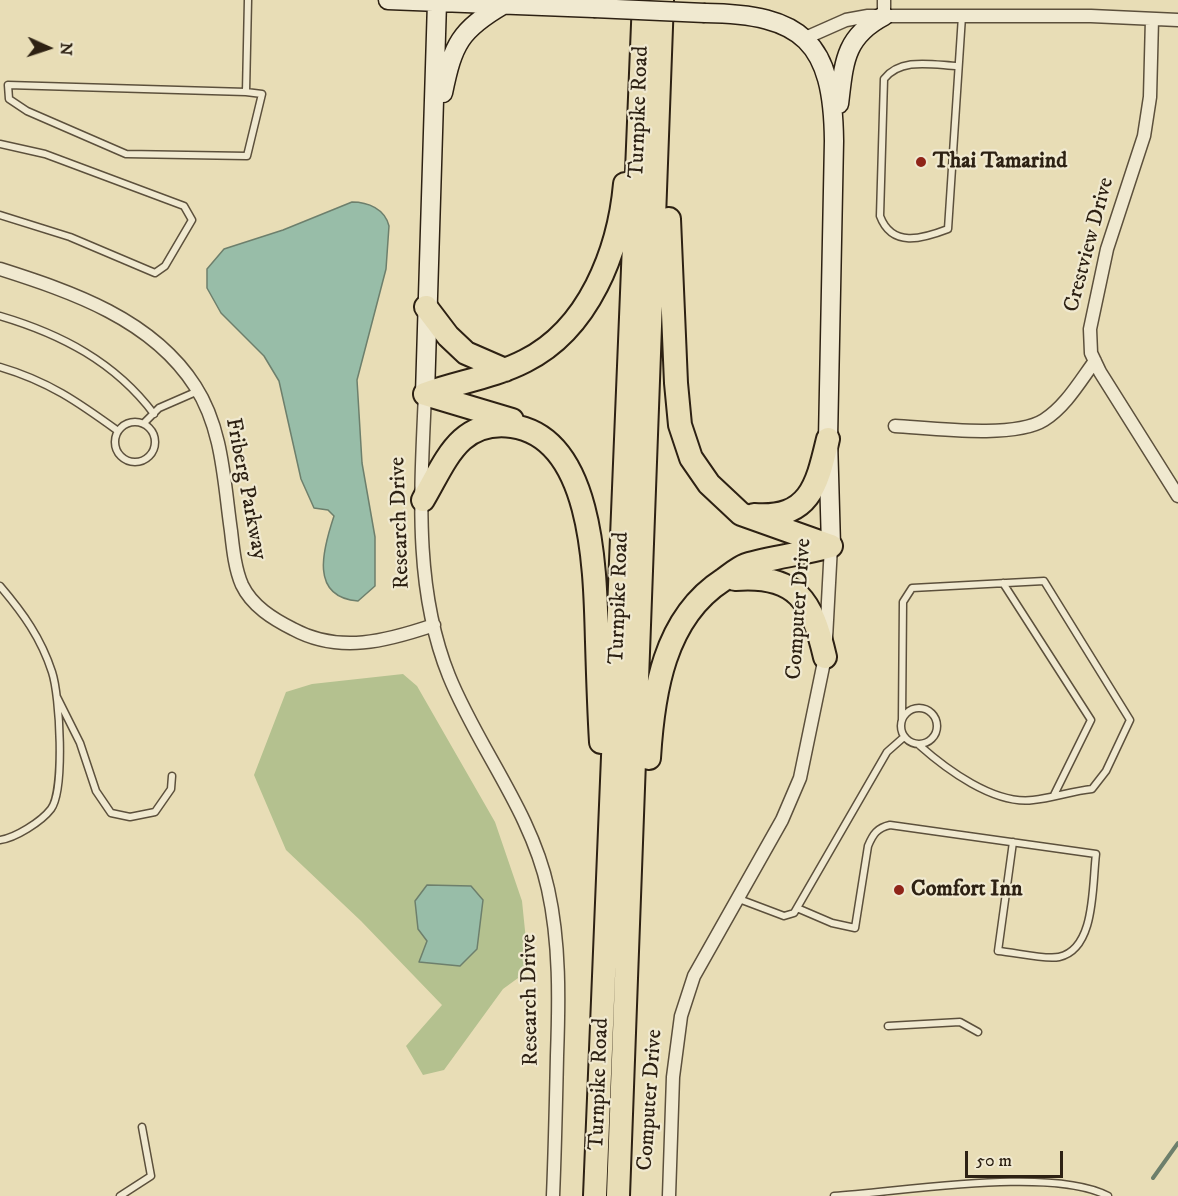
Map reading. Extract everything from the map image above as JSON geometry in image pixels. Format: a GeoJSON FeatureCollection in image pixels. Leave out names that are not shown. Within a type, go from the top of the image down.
{"type":"FeatureCollection","features":[{"type":"Feature","properties":{"kind":"highway","name":"Turnpike Road"},"geometry":{"type":"LineString","coordinates":[[595,1196],[644,0]]}},
{"type":"Feature","properties":{"kind":"highway","name":"Turnpike Road"},"geometry":{"type":"LineString","coordinates":[[618,1196],[662,0]]}},
{"type":"Feature","properties":{"kind":"highway"},"geometry":{"type":"LineString","coordinates":[[425,394],[505,370],[531,358],[562,334],[580,314],[594,292],[607,263],[624,194],[628,137],[640,103]]}},
{"type":"Feature","properties":{"kind":"highway"},"geometry":{"type":"LineString","coordinates":[[658,142],[668,174],[680,425],[696,466],[709,484],[741,514],[831,546]]}},
{"type":"Feature","properties":{"kind":"highway"},"geometry":{"type":"LineString","coordinates":[[426,307],[448,336],[466,353],[505,370]]}},
{"type":"Feature","properties":{"kind":"highway"},"geometry":{"type":"LineString","coordinates":[[425,394],[490,411],[527,428],[543,438],[571,475],[590,533],[594,573],[603,770],[606,941]]}},
{"type":"Feature","properties":{"kind":"highway"},"geometry":{"type":"LineString","coordinates":[[423,500],[455,446],[471,431],[493,424],[527,428]]}},
{"type":"Feature","properties":{"kind":"highway"},"geometry":{"type":"LineString","coordinates":[[741,514],[775,515],[802,504],[818,481],[828,440]]}},
{"type":"Feature","properties":{"kind":"highway"},"geometry":{"type":"LineString","coordinates":[[619,1173],[655,697],[666,658],[677,630],[706,591],[744,566],[831,546]]}},
{"type":"Feature","properties":{"kind":"highway"},"geometry":{"type":"LineString","coordinates":[[724,579],[765,578],[776,580],[795,590],[810,608],[825,657]]}},
{"type":"Feature","properties":{"kind":"street"},"geometry":{"type":"LineString","coordinates":[[388,0],[752,14],[768,18],[803,39],[846,20],[884,8],[962,16],[1178,20]]}},
{"type":"Feature","properties":{"kind":"street","name":"Research Drive"},"geometry":{"type":"LineString","coordinates":[[437,1],[434,138],[426,307],[424,587],[448,674],[476,735],[525,822],[548,887],[559,990],[553,1196]]}},
{"type":"Feature","properties":{"kind":"street"},"geometry":{"type":"LineString","coordinates":[[434,138],[451,55],[464,32],[503,5]]}},
{"type":"Feature","properties":{"kind":"street"},"geometry":{"type":"LineString","coordinates":[[834,141],[846,55],[864,28],[884,8]]}},
{"type":"Feature","properties":{"kind":"street","name":"Crestview Drive"},"geometry":{"type":"LineString","coordinates":[[1152,19],[1146,125],[1112,231],[1095,297],[1089,341],[1095,361],[1178,496]]}},
{"type":"Feature","properties":{"kind":"street","name":"Computer Drive"},"geometry":{"type":"LineString","coordinates":[[669,1196],[673,1077],[681,1016],[694,976],[782,820],[800,778],[825,657],[831,546],[828,440],[834,110],[830,83],[820,59],[803,39]]}},
{"type":"Feature","properties":{"kind":"street","name":"Friberg Parkway"},"geometry":{"type":"LineString","coordinates":[[0,269],[92,302],[150,337],[176,362],[198,391],[209,412],[218,442],[234,553],[243,585],[258,606],[297,632],[320,641],[346,644],[401,636],[434,625]]}},
{"type":"Feature","properties":{"kind":"street"},"geometry":{"type":"LineString","coordinates":[[894,426],[983,430],[1033,425],[1061,406],[1095,361]]}},
{"type":"Feature","properties":{"kind":"lane"},"geometry":{"type":"LineString","coordinates":[[246,92],[248,0]]}},
{"type":"Feature","properties":{"kind":"lane"},"geometry":{"type":"LineString","coordinates":[[958,66],[905,64],[892,68],[884,79],[880,216],[885,229],[895,237],[924,238],[948,229],[962,16]]}},
{"type":"Feature","properties":{"kind":"lane"},"geometry":{"type":"LineString","coordinates":[[8,85],[246,92],[262,94],[247,156],[126,154],[27,111],[9,99],[8,85]]}},
{"type":"Feature","properties":{"kind":"lane"},"geometry":{"type":"LineString","coordinates":[[0,144],[45,154],[184,206],[192,220],[165,266],[155,273],[70,237],[0,215]]}},
{"type":"Feature","properties":{"kind":"lane"},"geometry":{"type":"LineString","coordinates":[[0,316],[62,339],[105,365],[135,388],[154,414]]}},
{"type":"Feature","properties":{"kind":"lane"},"geometry":{"type":"LineString","coordinates":[[0,367],[33,377],[69,395],[118,430]]}},
{"type":"Feature","properties":{"kind":"lane"},"geometry":{"type":"LineString","coordinates":[[144,423],[169,403],[198,391]]}},
{"type":"Feature","properties":{"kind":"lane"},"geometry":{"type":"LineString","coordinates":[[134,421],[144,423],[152,430],[155,449],[141,462],[130,462],[122,458],[116,450],[114,440],[118,430],[125,424],[134,421]]}},
{"type":"Feature","properties":{"kind":"lane"},"geometry":{"type":"LineString","coordinates":[[902,720],[914,708],[931,712],[936,720],[934,737],[928,743],[919,745],[910,743],[904,737],[901,729],[903,602],[912,588],[1044,581],[1130,720],[1106,771],[1092,789],[1032,801],[1003,798],[988,793],[932,757],[919,745]]}},
{"type":"Feature","properties":{"kind":"lane"},"geometry":{"type":"LineString","coordinates":[[1003,584],[1090,720],[1054,795]]}},
{"type":"Feature","properties":{"kind":"lane"},"geometry":{"type":"LineString","coordinates":[[0,586],[27,617],[53,674],[62,765],[52,808],[30,826],[7,839],[0,840]]}},
{"type":"Feature","properties":{"kind":"lane"},"geometry":{"type":"LineString","coordinates":[[55,694],[80,743],[96,791],[111,813],[130,818],[155,812],[171,789],[172,776]]}},
{"type":"Feature","properties":{"kind":"lane"},"geometry":{"type":"LineString","coordinates":[[739,899],[784,916],[794,913],[887,752],[904,737]]}},
{"type":"Feature","properties":{"kind":"lane"},"geometry":{"type":"LineString","coordinates":[[797,908],[832,923],[855,928],[868,846],[873,834],[880,827],[890,825],[1013,842],[1096,854],[1086,934],[1075,950],[1058,958],[998,951],[1013,842]]}},
{"type":"Feature","properties":{"kind":"lane"},"geometry":{"type":"LineString","coordinates":[[888,1026],[960,1022],[978,1032]]}},
{"type":"Feature","properties":{"kind":"lane"},"geometry":{"type":"LineString","coordinates":[[120,1196],[152,1176],[142,1127]]}},
{"type":"Feature","properties":{"kind":"lane"},"geometry":{"type":"LineString","coordinates":[[834,1196],[983,1184],[1045,1183],[1079,1186],[1108,1196]]}},
{"type":"Feature","properties":{"kind":"shaded area"},"geometry":{"type":"Polygon","coordinates":[[[352,202],[364,203],[380,211],[389,226],[386,269],[357,380],[362,463],[375,537],[375,586],[358,601],[342,598],[332,591],[326,581],[324,556],[334,516],[328,510],[314,508],[301,479],[279,381],[264,356],[221,313],[207,288],[207,269],[224,249],[283,230],[352,202]]]}},
{"type":"Feature","properties":{"kind":"shaded area"},"geometry":{"type":"Polygon","coordinates":[[[403,674],[417,686],[495,822],[522,901],[529,970],[503,989],[444,1070],[423,1075],[406,1046],[442,1005],[361,921],[286,850],[254,775],[286,692],[312,684],[403,674]]]}},
{"type":"Feature","properties":{"kind":"shaded area"},"geometry":{"type":"Polygon","coordinates":[[[427,885],[471,886],[483,900],[477,949],[460,966],[419,962],[427,941],[418,929],[415,901],[427,885]]]}},
{"type":"Feature","properties":{"kind":"waterway"},"geometry":{"type":"LineString","coordinates":[[1153,1178],[1178,1143]]}},
{"type":"Feature","properties":{"kind":"place","name":"Thai Tamarind"},"geometry":{"type":"Point","coordinates":[921,162]}},
{"type":"Feature","properties":{"kind":"place","name":"Comfort Inn"},"geometry":{"type":"Point","coordinates":[899,890]}}]}
